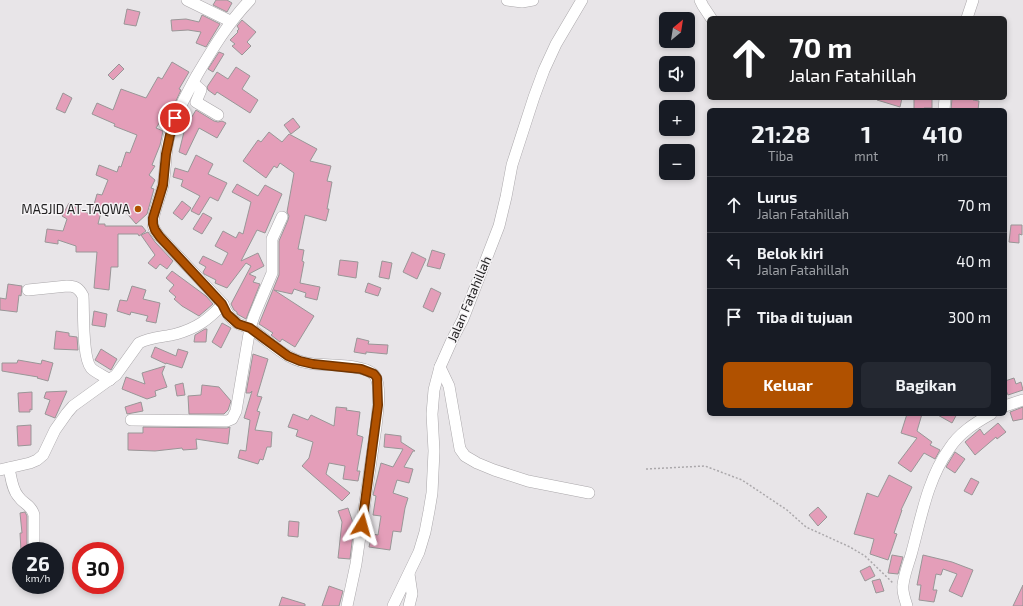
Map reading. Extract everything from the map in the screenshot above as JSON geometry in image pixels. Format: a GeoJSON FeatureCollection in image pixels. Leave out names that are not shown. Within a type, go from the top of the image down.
{"type":"FeatureCollection","features":[{"type":"Feature","properties":{"kind":"street"},"geometry":{"type":"LineString","coordinates":[[187,0],[230,21]]}},
{"type":"Feature","properties":{"kind":"street"},"geometry":{"type":"LineString","coordinates":[[250,0],[230,21],[216,43],[175,118],[166,154],[163,185],[153,218],[153,224],[160,237],[222,304],[227,314],[238,324],[250,328],[288,356],[300,361],[352,367],[368,371],[374,374],[377,378],[378,393],[376,427],[356,564],[347,606]]}},
{"type":"Feature","properties":{"kind":"street"},"geometry":{"type":"LineString","coordinates":[[507,0],[522,2],[533,0]]}},
{"type":"Feature","properties":{"kind":"street","name":"Jalan Fatahillah"},"geometry":{"type":"LineString","coordinates":[[392,606],[419,552],[425,532],[432,493],[434,390],[440,367],[463,319],[499,226],[512,165],[544,70],[556,44],[582,0]]}},
{"type":"Feature","properties":{"kind":"street"},"geometry":{"type":"LineString","coordinates":[[700,0],[710,16]]}},
{"type":"Feature","properties":{"kind":"street"},"geometry":{"type":"LineString","coordinates":[[968,16],[973,0]]}},
{"type":"Feature","properties":{"kind":"street"},"geometry":{"type":"LineString","coordinates":[[193,83],[201,90],[196,102],[218,115]]}},
{"type":"Feature","properties":{"kind":"street"},"geometry":{"type":"LineString","coordinates":[[131,420],[227,422],[232,419],[236,411],[250,328],[272,273],[272,239],[282,216]]}},
{"type":"Feature","properties":{"kind":"street"},"geometry":{"type":"LineString","coordinates":[[28,290],[73,286],[80,290],[83,296],[85,343],[88,362],[93,370],[110,380]]}},
{"type":"Feature","properties":{"kind":"street"},"geometry":{"type":"LineString","coordinates":[[34,542],[33,510],[31,506],[22,501],[15,492],[5,469],[37,460],[43,455],[55,430],[66,412],[110,380],[121,370],[134,348],[139,343],[144,340],[176,334],[197,326],[210,317],[222,304]]}},
{"type":"Feature","properties":{"kind":"street"},"geometry":{"type":"LineString","coordinates":[[440,367],[449,386],[460,449],[465,456],[477,463],[528,481],[589,493]]}},
{"type":"Feature","properties":{"kind":"street"},"geometry":{"type":"LineString","coordinates":[[1007,405],[1023,400]]}},
{"type":"Feature","properties":{"kind":"street"},"geometry":{"type":"LineString","coordinates":[[907,606],[903,593],[904,579],[928,492],[938,467],[948,450],[959,437],[977,422],[988,416]]}},
{"type":"Feature","properties":{"kind":"street"},"geometry":{"type":"LineString","coordinates":[[409,574],[412,594],[409,606]]}},
{"type":"Feature","properties":{"kind":"path"},"geometry":{"type":"LineString","coordinates":[[646,469],[705,466],[742,480],[787,510],[806,527],[850,547],[865,556],[903,593]]}},
{"type":"Feature","properties":{"kind":"building"},"geometry":{"type":"Polygon","coordinates":[[[216,0],[227,0],[232,3],[227,12],[213,5],[216,0]]]}},
{"type":"Feature","properties":{"kind":"building"},"geometry":{"type":"Polygon","coordinates":[[[127,9],[140,12],[136,26],[124,24],[127,9]]]}},
{"type":"Feature","properties":{"kind":"building"},"geometry":{"type":"Polygon","coordinates":[[[202,15],[220,24],[206,47],[196,43],[201,32],[188,30],[172,31],[171,20],[186,19],[199,22],[202,15]]]}},
{"type":"Feature","properties":{"kind":"building"},"geometry":{"type":"Polygon","coordinates":[[[242,20],[256,32],[247,42],[251,46],[242,55],[232,46],[235,44],[230,40],[238,32],[237,31],[239,29],[237,26],[242,20]]]}},
{"type":"Feature","properties":{"kind":"building"},"geometry":{"type":"Polygon","coordinates":[[[219,52],[224,54],[213,72],[208,69],[219,52]]]}},
{"type":"Feature","properties":{"kind":"building"},"geometry":{"type":"Polygon","coordinates":[[[172,62],[189,72],[179,89],[181,90],[174,105],[172,104],[156,128],[163,131],[160,145],[152,165],[155,166],[149,175],[155,180],[151,188],[154,189],[147,214],[136,224],[124,210],[103,204],[98,224],[105,224],[105,226],[142,226],[146,231],[139,236],[138,234],[118,234],[118,267],[111,267],[109,290],[94,288],[97,252],[76,252],[76,246],[58,240],[58,244],[45,242],[47,229],[63,231],[67,219],[62,216],[69,203],[91,215],[97,194],[102,195],[108,180],[96,175],[99,165],[117,172],[119,166],[121,167],[126,152],[130,153],[137,135],[114,126],[115,124],[92,114],[97,103],[113,110],[121,89],[146,98],[158,77],[162,79],[172,62]]]}},
{"type":"Feature","properties":{"kind":"building"},"geometry":{"type":"Polygon","coordinates":[[[119,64],[124,69],[113,80],[108,75],[119,64]]]}},
{"type":"Feature","properties":{"kind":"building"},"geometry":{"type":"Polygon","coordinates":[[[236,67],[250,76],[242,89],[258,100],[250,113],[217,92],[215,95],[208,90],[207,87],[217,72],[228,79],[236,67]]]}},
{"type":"Feature","properties":{"kind":"building"},"geometry":{"type":"Polygon","coordinates":[[[63,93],[72,98],[65,113],[56,109],[63,93]]]}},
{"type":"Feature","properties":{"kind":"building"},"geometry":{"type":"Polygon","coordinates":[[[877,100],[902,100],[900,107],[877,100]]]}},
{"type":"Feature","properties":{"kind":"building"},"geometry":{"type":"Polygon","coordinates":[[[914,100],[932,100],[932,108],[914,108],[914,100]]]}},
{"type":"Feature","properties":{"kind":"building"},"geometry":{"type":"Polygon","coordinates":[[[952,100],[979,101],[978,108],[951,108],[952,100]]]}},
{"type":"Feature","properties":{"kind":"building"},"geometry":{"type":"Polygon","coordinates":[[[196,110],[214,121],[222,121],[226,123],[217,138],[199,128],[186,155],[179,152],[185,128],[196,110]]]}},
{"type":"Feature","properties":{"kind":"building"},"geometry":{"type":"Polygon","coordinates":[[[293,118],[300,127],[291,134],[284,125],[293,118]]]}},
{"type":"Feature","properties":{"kind":"building"},"geometry":{"type":"Polygon","coordinates":[[[269,132],[282,142],[289,134],[317,149],[310,161],[331,166],[327,181],[332,182],[326,221],[305,215],[298,249],[304,250],[302,261],[304,262],[300,283],[320,287],[317,300],[305,297],[306,293],[294,289],[292,294],[274,290],[314,316],[295,347],[282,339],[280,342],[271,335],[273,333],[259,324],[279,275],[279,241],[289,216],[287,212],[294,173],[280,163],[277,168],[274,166],[266,178],[243,161],[258,140],[261,142],[269,132]]]}},
{"type":"Feature","properties":{"kind":"building"},"geometry":{"type":"Polygon","coordinates":[[[196,155],[213,164],[208,174],[227,183],[218,201],[210,197],[199,215],[191,211],[200,196],[181,186],[183,180],[173,177],[175,168],[188,172],[196,155]]]}},
{"type":"Feature","properties":{"kind":"building"},"geometry":{"type":"Polygon","coordinates":[[[237,184],[258,196],[265,185],[282,194],[265,233],[257,230],[241,261],[258,253],[264,266],[249,274],[256,277],[253,282],[260,284],[246,319],[237,314],[231,304],[251,266],[246,263],[227,288],[215,283],[216,280],[204,274],[203,272],[206,267],[199,263],[203,256],[222,265],[228,253],[215,246],[223,231],[236,238],[239,232],[243,234],[251,202],[232,192],[237,184]]]}},
{"type":"Feature","properties":{"kind":"building"},"geometry":{"type":"Polygon","coordinates":[[[182,201],[191,208],[182,220],[173,213],[182,201]]]}},
{"type":"Feature","properties":{"kind":"building"},"geometry":{"type":"Polygon","coordinates":[[[203,213],[212,218],[202,234],[193,229],[203,213]]]}},
{"type":"Feature","properties":{"kind":"building"},"geometry":{"type":"Polygon","coordinates":[[[1011,225],[1022,225],[1022,235],[1019,234],[1019,243],[1009,242],[1011,225]]]}},
{"type":"Feature","properties":{"kind":"building"},"geometry":{"type":"Polygon","coordinates":[[[148,232],[155,242],[173,261],[167,269],[160,264],[156,269],[148,263],[155,255],[141,235],[148,232]]]}},
{"type":"Feature","properties":{"kind":"building"},"geometry":{"type":"Polygon","coordinates":[[[432,250],[445,254],[440,269],[427,266],[432,250]]]}},
{"type":"Feature","properties":{"kind":"building"},"geometry":{"type":"Polygon","coordinates":[[[412,252],[426,259],[417,279],[403,272],[412,252]]]}},
{"type":"Feature","properties":{"kind":"building"},"geometry":{"type":"Polygon","coordinates":[[[340,260],[358,262],[356,278],[338,275],[340,260]]]}},
{"type":"Feature","properties":{"kind":"building"},"geometry":{"type":"Polygon","coordinates":[[[382,261],[392,263],[389,279],[379,277],[382,261]]]}},
{"type":"Feature","properties":{"kind":"building"},"geometry":{"type":"Polygon","coordinates":[[[172,271],[206,296],[213,304],[199,316],[182,306],[174,299],[176,297],[169,291],[174,285],[166,278],[172,271]]]}},
{"type":"Feature","properties":{"kind":"building"},"geometry":{"type":"Polygon","coordinates":[[[368,283],[381,288],[378,296],[365,292],[368,283]]]}},
{"type":"Feature","properties":{"kind":"building"},"geometry":{"type":"Polygon","coordinates":[[[8,284],[22,286],[21,296],[19,295],[17,312],[0,310],[0,298],[6,299],[8,284]]]}},
{"type":"Feature","properties":{"kind":"building"},"geometry":{"type":"Polygon","coordinates":[[[132,286],[146,290],[143,299],[160,303],[156,323],[146,321],[148,316],[131,312],[130,315],[117,311],[120,300],[127,301],[132,286]]]}},
{"type":"Feature","properties":{"kind":"building"},"geometry":{"type":"Polygon","coordinates":[[[431,288],[441,293],[433,312],[423,307],[431,288]]]}},
{"type":"Feature","properties":{"kind":"building"},"geometry":{"type":"Polygon","coordinates":[[[94,311],[107,314],[105,327],[92,325],[94,311]]]}},
{"type":"Feature","properties":{"kind":"building"},"geometry":{"type":"Polygon","coordinates":[[[222,323],[231,328],[221,348],[212,342],[222,323]]]}},
{"type":"Feature","properties":{"kind":"building"},"geometry":{"type":"Polygon","coordinates":[[[207,329],[206,342],[194,342],[195,335],[207,329]]]}},
{"type":"Feature","properties":{"kind":"building"},"geometry":{"type":"Polygon","coordinates":[[[56,331],[69,333],[69,336],[77,337],[78,350],[54,349],[56,331]]]}},
{"type":"Feature","properties":{"kind":"building"},"geometry":{"type":"Polygon","coordinates":[[[357,338],[369,341],[368,344],[388,345],[387,354],[366,352],[366,354],[354,352],[357,338]]]}},
{"type":"Feature","properties":{"kind":"building"},"geometry":{"type":"Polygon","coordinates":[[[155,347],[176,356],[178,349],[188,352],[182,368],[166,364],[151,357],[155,347]]]}},
{"type":"Feature","properties":{"kind":"building"},"geometry":{"type":"Polygon","coordinates":[[[101,349],[117,359],[111,370],[95,360],[101,349]]]}},
{"type":"Feature","properties":{"kind":"building"},"geometry":{"type":"Polygon","coordinates":[[[253,354],[268,359],[257,396],[262,397],[257,411],[260,412],[255,430],[272,432],[271,447],[267,447],[263,460],[260,459],[258,464],[238,458],[240,450],[246,451],[250,420],[244,418],[252,391],[250,393],[246,393],[253,354]]]}},
{"type":"Feature","properties":{"kind":"building"},"geometry":{"type":"Polygon","coordinates":[[[18,360],[41,364],[42,360],[53,363],[48,381],[37,378],[38,377],[2,371],[2,363],[17,363],[18,360]]]}},
{"type":"Feature","properties":{"kind":"building"},"geometry":{"type":"Polygon","coordinates":[[[165,366],[162,373],[167,387],[155,391],[156,396],[147,399],[122,389],[126,377],[145,384],[142,373],[165,366]]]}},
{"type":"Feature","properties":{"kind":"building"},"geometry":{"type":"Polygon","coordinates":[[[1014,378],[1016,384],[1021,382],[1023,390],[1008,395],[1007,380],[1014,378]]]}},
{"type":"Feature","properties":{"kind":"building"},"geometry":{"type":"Polygon","coordinates":[[[183,383],[185,395],[177,396],[175,385],[183,383]]]}},
{"type":"Feature","properties":{"kind":"building"},"geometry":{"type":"Polygon","coordinates":[[[202,385],[219,387],[231,401],[228,410],[224,414],[189,414],[188,396],[201,395],[202,385]]]}},
{"type":"Feature","properties":{"kind":"building"},"geometry":{"type":"Polygon","coordinates":[[[67,391],[55,418],[45,414],[50,400],[44,398],[46,392],[67,391]]]}},
{"type":"Feature","properties":{"kind":"building"},"geometry":{"type":"Polygon","coordinates":[[[32,392],[32,410],[30,409],[30,412],[19,412],[18,393],[32,392]]]}},
{"type":"Feature","properties":{"kind":"building"},"geometry":{"type":"Polygon","coordinates":[[[141,402],[143,411],[127,414],[125,407],[141,402]]]}},
{"type":"Feature","properties":{"kind":"building"},"geometry":{"type":"Polygon","coordinates":[[[336,407],[347,408],[346,410],[360,412],[357,435],[363,437],[357,471],[360,471],[358,481],[343,479],[345,466],[329,463],[326,474],[350,493],[342,501],[302,466],[309,458],[313,442],[296,436],[298,430],[288,427],[293,414],[308,420],[311,415],[334,426],[336,407]]]}},
{"type":"Feature","properties":{"kind":"building"},"geometry":{"type":"Polygon","coordinates":[[[1023,407],[1023,419],[1013,421],[1010,412],[1023,407]]]}},
{"type":"Feature","properties":{"kind":"building"},"geometry":{"type":"Polygon","coordinates":[[[906,416],[921,416],[917,431],[932,442],[930,445],[940,450],[935,459],[924,453],[911,472],[898,463],[917,438],[901,433],[906,416]]]}},
{"type":"Feature","properties":{"kind":"building"},"geometry":{"type":"Polygon","coordinates":[[[940,416],[956,416],[952,423],[940,416]]]}},
{"type":"Feature","properties":{"kind":"building"},"geometry":{"type":"Polygon","coordinates":[[[998,423],[1006,432],[997,439],[996,437],[975,455],[965,442],[980,429],[984,435],[998,423]]]}},
{"type":"Feature","properties":{"kind":"building"},"geometry":{"type":"Polygon","coordinates":[[[31,425],[31,445],[18,446],[17,426],[31,425]]]}},
{"type":"Feature","properties":{"kind":"building"},"geometry":{"type":"Polygon","coordinates":[[[143,427],[230,427],[228,444],[196,439],[197,449],[183,450],[182,448],[155,451],[128,450],[128,433],[143,433],[143,427]]]}},
{"type":"Feature","properties":{"kind":"building"},"geometry":{"type":"Polygon","coordinates":[[[385,434],[401,436],[401,442],[415,451],[413,451],[404,467],[413,469],[409,483],[397,480],[393,493],[408,498],[401,532],[393,531],[390,550],[369,547],[372,534],[378,535],[381,516],[373,515],[376,496],[373,495],[381,463],[393,467],[403,449],[384,447],[385,434]]]}},
{"type":"Feature","properties":{"kind":"building"},"geometry":{"type":"Polygon","coordinates":[[[955,452],[965,459],[955,473],[946,467],[955,452]]]}},
{"type":"Feature","properties":{"kind":"building"},"geometry":{"type":"Polygon","coordinates":[[[889,475],[912,487],[901,510],[894,533],[897,534],[888,560],[870,554],[874,539],[854,534],[867,493],[878,497],[889,475]]]}},
{"type":"Feature","properties":{"kind":"building"},"geometry":{"type":"Polygon","coordinates":[[[971,478],[979,482],[972,495],[964,491],[971,478]]]}},
{"type":"Feature","properties":{"kind":"building"},"geometry":{"type":"Polygon","coordinates":[[[818,507],[827,517],[818,526],[809,515],[818,507]]]}},
{"type":"Feature","properties":{"kind":"building"},"geometry":{"type":"Polygon","coordinates":[[[348,508],[354,526],[350,559],[338,558],[342,522],[338,511],[348,508]]]}},
{"type":"Feature","properties":{"kind":"building"},"geometry":{"type":"Polygon","coordinates":[[[25,512],[27,516],[27,542],[20,542],[20,533],[22,533],[20,513],[25,512]]]}},
{"type":"Feature","properties":{"kind":"building"},"geometry":{"type":"Polygon","coordinates":[[[289,521],[299,522],[298,537],[288,536],[289,521]]]}},
{"type":"Feature","properties":{"kind":"building"},"geometry":{"type":"Polygon","coordinates":[[[892,555],[903,557],[898,574],[888,573],[892,555]]]}},
{"type":"Feature","properties":{"kind":"building"},"geometry":{"type":"Polygon","coordinates":[[[923,555],[952,562],[973,570],[962,597],[949,591],[957,574],[943,569],[941,575],[936,574],[933,590],[937,590],[934,602],[919,600],[921,585],[917,585],[923,555]]]}},
{"type":"Feature","properties":{"kind":"building"},"geometry":{"type":"Polygon","coordinates":[[[870,566],[875,576],[865,581],[860,571],[870,566]]]}},
{"type":"Feature","properties":{"kind":"building"},"geometry":{"type":"Polygon","coordinates":[[[880,579],[884,591],[876,593],[872,581],[880,579]]]}},
{"type":"Feature","properties":{"kind":"building"},"geometry":{"type":"Polygon","coordinates":[[[1023,585],[1023,606],[1013,606],[1023,585]]]}},
{"type":"Feature","properties":{"kind":"building"},"geometry":{"type":"Polygon","coordinates":[[[329,586],[343,591],[339,606],[322,606],[329,586]]]}},
{"type":"Feature","properties":{"kind":"building"},"geometry":{"type":"Polygon","coordinates":[[[282,597],[305,604],[305,606],[279,606],[282,597]]]}},
{"type":"Feature","properties":{"kind":"place","name":"MASJID AT-TAQWA"},"geometry":{"type":"Point","coordinates":[138,209]}},
{"type":"Feature","properties":{"kind":"route"},"geometry":{"type":"LineString","coordinates":[[175,118],[166,154],[163,185],[153,218],[155,230],[160,237],[222,304],[227,314],[238,324],[250,328],[288,356],[300,361],[313,364],[352,367],[368,371],[374,374],[377,378],[378,405],[376,427],[362,525]]}}]}
